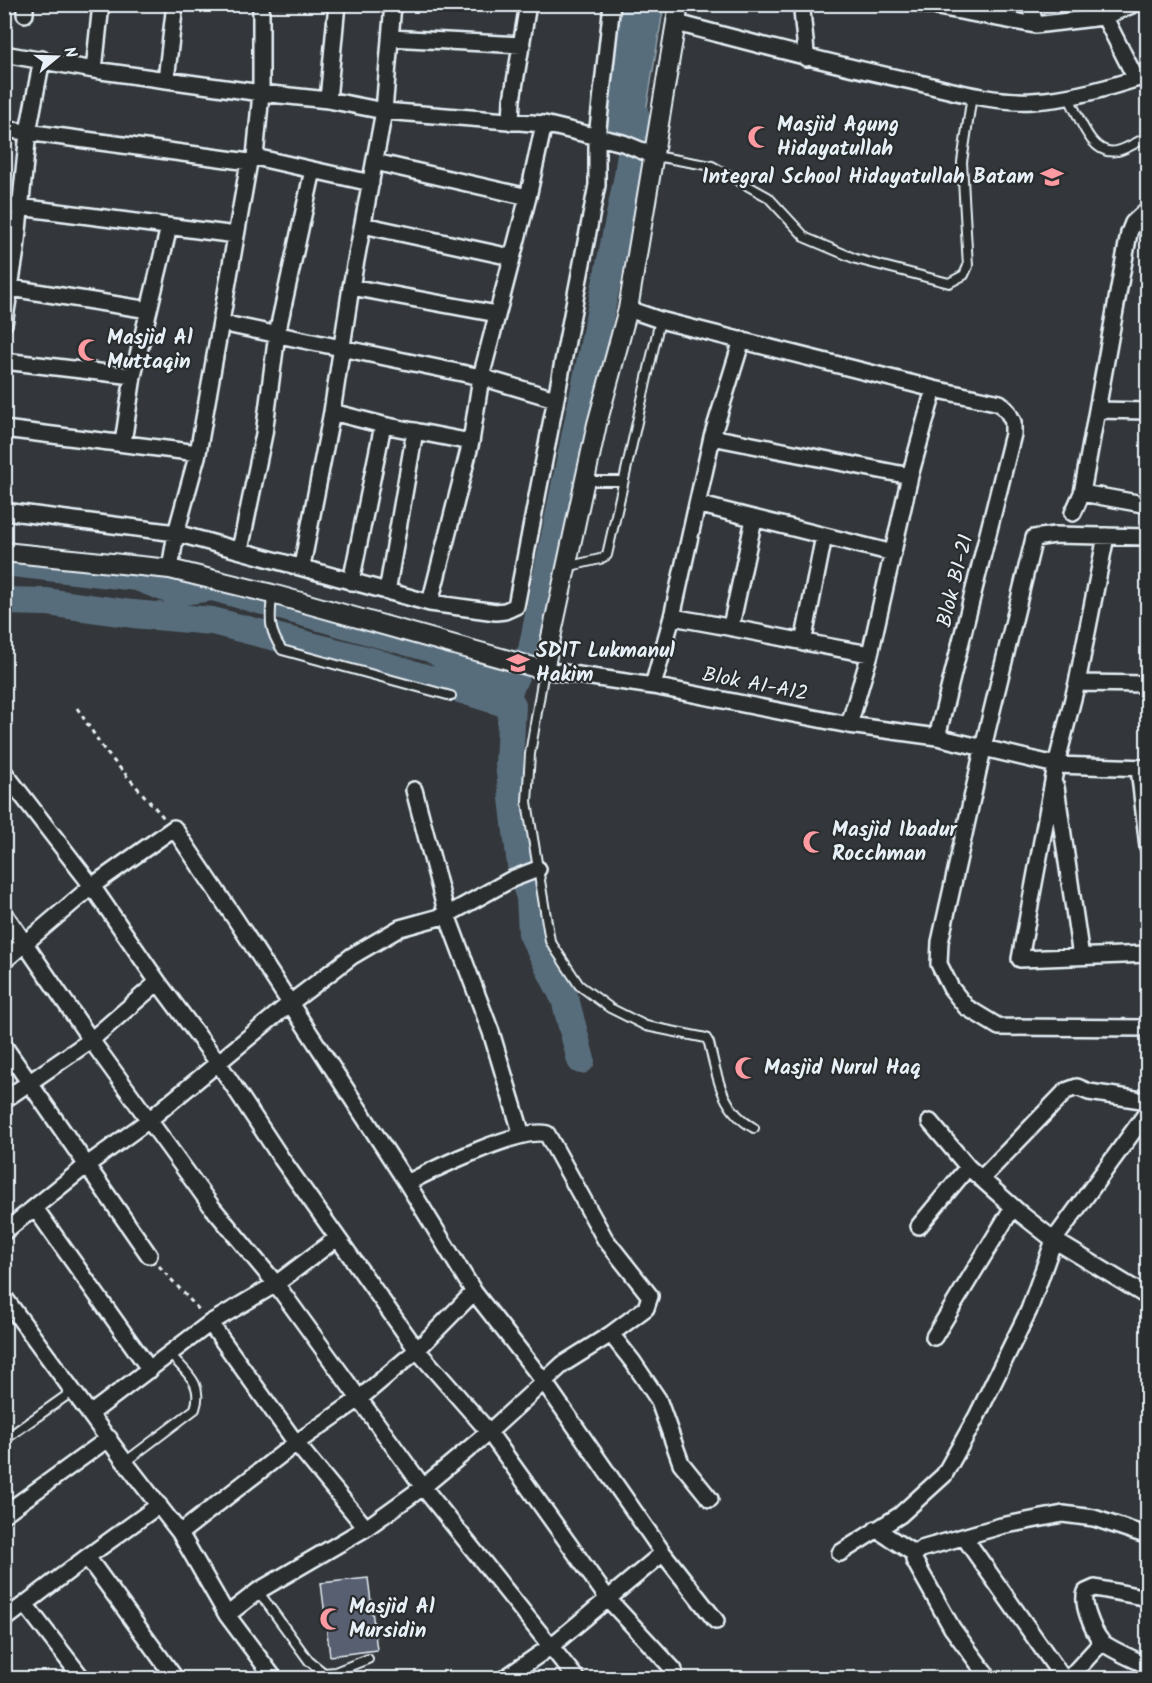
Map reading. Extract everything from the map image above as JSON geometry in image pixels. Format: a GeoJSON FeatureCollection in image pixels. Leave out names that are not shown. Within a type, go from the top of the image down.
{"type":"FeatureCollection","features":[{"type":"Feature","properties":{"kind":"street"},"geometry":{"type":"LineString","coordinates":[[93,70],[101,4]]}},
{"type":"Feature","properties":{"kind":"street"},"geometry":{"type":"LineString","coordinates":[[166,80],[175,4]]}},
{"type":"Feature","properties":{"kind":"street"},"geometry":{"type":"LineString","coordinates":[[171,563],[175,536],[198,453],[236,235],[252,160],[261,93],[261,4]]}},
{"type":"Feature","properties":{"kind":"street"},"geometry":{"type":"LineString","coordinates":[[328,100],[337,4]]}},
{"type":"Feature","properties":{"kind":"street"},"geometry":{"type":"LineString","coordinates":[[302,566],[332,412],[351,287],[384,111],[393,4]]}},
{"type":"Feature","properties":{"kind":"street"},"geometry":{"type":"LineString","coordinates":[[511,122],[512,100],[528,4]]}},
{"type":"Feature","properties":{"kind":"street"},"geometry":{"type":"LineString","coordinates":[[4,511],[175,536],[240,550],[430,603],[496,612],[516,606],[597,185],[597,137],[612,4]]}},
{"type":"Feature","properties":{"kind":"street"},"geometry":{"type":"LineString","coordinates":[[4,552],[171,563],[272,594],[544,670],[597,424],[628,309],[650,155],[680,4]]}},
{"type":"Feature","properties":{"kind":"street"},"geometry":{"type":"LineString","coordinates":[[802,4],[806,58]]}},
{"type":"Feature","properties":{"kind":"street"},"geometry":{"type":"LineString","coordinates":[[922,4],[1035,25],[1134,4]]}},
{"type":"Feature","properties":{"kind":"street"},"geometry":{"type":"LineString","coordinates":[[1030,4],[1035,25]]}},
{"type":"Feature","properties":{"kind":"street"},"geometry":{"type":"LineString","coordinates":[[677,23],[806,58],[972,95],[1030,101],[1069,98],[1142,77],[1101,11]]}},
{"type":"Feature","properties":{"kind":"street"},"geometry":{"type":"LineString","coordinates":[[390,38],[522,45]]}},
{"type":"Feature","properties":{"kind":"street"},"geometry":{"type":"LineString","coordinates":[[4,54],[42,59],[93,70],[328,100],[384,111],[544,124],[623,143],[650,155]]}},
{"type":"Feature","properties":{"kind":"street"},"geometry":{"type":"LineString","coordinates":[[4,324],[12,288],[12,206],[42,59]]}},
{"type":"Feature","properties":{"kind":"street"},"geometry":{"type":"LineString","coordinates":[[430,603],[471,442],[481,377],[528,197],[544,124]]}},
{"type":"Feature","properties":{"kind":"street"},"geometry":{"type":"LineString","coordinates":[[4,129],[252,160],[371,183]]}},
{"type":"Feature","properties":{"kind":"street"},"geometry":{"type":"LineString","coordinates":[[375,162],[528,197]]}},
{"type":"Feature","properties":{"kind":"street"},"geometry":{"type":"LineString","coordinates":[[240,550],[264,434],[277,334],[313,170]]}},
{"type":"Feature","properties":{"kind":"street"},"geometry":{"type":"LineString","coordinates":[[12,206],[236,235]]}},
{"type":"Feature","properties":{"kind":"street"},"geometry":{"type":"LineString","coordinates":[[1073,513],[1082,493],[1129,233],[1133,223],[1148,209]]}},
{"type":"Feature","properties":{"kind":"street"},"geometry":{"type":"LineString","coordinates":[[363,225],[511,257]]}},
{"type":"Feature","properties":{"kind":"street"},"geometry":{"type":"LineString","coordinates":[[123,443],[133,376],[169,227]]}},
{"type":"Feature","properties":{"kind":"street"},"geometry":{"type":"LineString","coordinates":[[351,287],[498,314]]}},
{"type":"Feature","properties":{"kind":"street"},"geometry":{"type":"LineString","coordinates":[[12,288],[149,310]]}},
{"type":"Feature","properties":{"kind":"street"},"geometry":{"type":"LineString","coordinates":[[628,309],[660,320],[934,389],[910,476],[870,654],[849,725]]}},
{"type":"Feature","properties":{"kind":"street"},"geometry":{"type":"LineString","coordinates":[[221,323],[481,377],[555,399]]}},
{"type":"Feature","properties":{"kind":"street"},"geometry":{"type":"LineString","coordinates":[[652,686],[672,617],[712,436],[742,340]]}},
{"type":"Feature","properties":{"kind":"street"},"geometry":{"type":"LineString","coordinates":[[4,361],[133,376]]}},
{"type":"Feature","properties":{"kind":"street","name":"Blok B1-21"},"geometry":{"type":"LineString","coordinates":[[934,389],[1000,403],[1013,422],[1013,434],[937,737]]}},
{"type":"Feature","properties":{"kind":"street"},"geometry":{"type":"LineString","coordinates":[[1097,410],[1148,411]]}},
{"type":"Feature","properties":{"kind":"street"},"geometry":{"type":"LineString","coordinates":[[332,412],[383,425],[471,442]]}},
{"type":"Feature","properties":{"kind":"street"},"geometry":{"type":"LineString","coordinates":[[351,582],[383,425]]}},
{"type":"Feature","properties":{"kind":"street"},"geometry":{"type":"LineString","coordinates":[[4,429],[198,453]]}},
{"type":"Feature","properties":{"kind":"street"},"geometry":{"type":"LineString","coordinates":[[387,592],[415,431]]}},
{"type":"Feature","properties":{"kind":"street"},"geometry":{"type":"LineString","coordinates":[[712,436],[910,476]]}},
{"type":"Feature","properties":{"kind":"street"},"geometry":{"type":"LineString","coordinates":[[1082,493],[1148,505]]}},
{"type":"Feature","properties":{"kind":"street"},"geometry":{"type":"LineString","coordinates":[[697,504],[893,552]]}},
{"type":"Feature","properties":{"kind":"street"},"geometry":{"type":"LineString","coordinates":[[731,626],[754,519]]}},
{"type":"Feature","properties":{"kind":"street"},"geometry":{"type":"LineString","coordinates":[[1148,537],[1055,535],[1034,537],[983,748],[940,942],[939,964],[951,988],[966,1008],[999,1028],[1148,1028]]}},
{"type":"Feature","properties":{"kind":"street"},"geometry":{"type":"LineString","coordinates":[[803,643],[824,536]]}},
{"type":"Feature","properties":{"kind":"street"},"geometry":{"type":"LineString","coordinates":[[1106,536],[1077,683],[1055,770],[1020,959],[1148,954]]}},
{"type":"Feature","properties":{"kind":"street"},"geometry":{"type":"LineString","coordinates":[[672,617],[731,626],[803,643],[870,654]]}},
{"type":"Feature","properties":{"kind":"street","name":"Blok A1-A12"},"geometry":{"type":"LineString","coordinates":[[544,670],[652,686],[849,725],[937,737],[1055,770],[1143,768]]}},
{"type":"Feature","properties":{"kind":"street"},"geometry":{"type":"LineString","coordinates":[[1077,683],[1148,684]]}},
{"type":"Feature","properties":{"kind":"street"},"geometry":{"type":"LineString","coordinates":[[1143,768],[1148,847]]}},
{"type":"Feature","properties":{"kind":"street"},"geometry":{"type":"LineString","coordinates":[[1055,770],[1081,957]]}},
{"type":"Feature","properties":{"kind":"street"},"geometry":{"type":"LineString","coordinates":[[4,772],[92,886],[158,982],[219,1064],[336,1238],[417,1350],[489,1432],[608,1599],[674,1670]]}},
{"type":"Feature","properties":{"kind":"street"},"geometry":{"type":"LineString","coordinates":[[414,790],[447,915],[491,1032],[522,1136]]}},
{"type":"Feature","properties":{"kind":"street"},"geometry":{"type":"LineString","coordinates":[[4,961],[92,886],[174,828],[407,1183],[474,1292],[545,1383],[663,1552],[716,1621]]}},
{"type":"Feature","properties":{"kind":"street"},"geometry":{"type":"LineString","coordinates":[[4,1232],[87,1165],[149,1120],[289,1004],[352,956],[400,928],[447,915],[512,879],[533,871]]}},
{"type":"Feature","properties":{"kind":"street"},"geometry":{"type":"LineString","coordinates":[[4,913],[91,1040],[212,1207],[276,1284],[423,1487],[576,1678]]}},
{"type":"Feature","properties":{"kind":"street"},"geometry":{"type":"LineString","coordinates":[[4,1100],[91,1040],[158,982]]}},
{"type":"Feature","properties":{"kind":"street"},"geometry":{"type":"LineString","coordinates":[[4,1046],[149,1255]]}},
{"type":"Feature","properties":{"kind":"street"},"geometry":{"type":"LineString","coordinates":[[981,1179],[1066,1091],[1077,1088],[1148,1101]]}},
{"type":"Feature","properties":{"kind":"street"},"geometry":{"type":"LineString","coordinates":[[840,1553],[900,1515],[944,1475],[977,1416],[1029,1310],[1054,1240],[1148,1111]]}},
{"type":"Feature","properties":{"kind":"street"},"geometry":{"type":"LineString","coordinates":[[930,1122],[968,1167],[1054,1240],[1148,1297]]}},
{"type":"Feature","properties":{"kind":"street"},"geometry":{"type":"LineString","coordinates":[[227,1615],[258,1591],[366,1528],[423,1487],[545,1383],[563,1364],[611,1334],[646,1308],[650,1296],[605,1239],[547,1134],[536,1132],[522,1136],[440,1167],[407,1183]]}},
{"type":"Feature","properties":{"kind":"street"},"geometry":{"type":"LineString","coordinates":[[919,1226],[968,1167]]}},
{"type":"Feature","properties":{"kind":"street"},"geometry":{"type":"LineString","coordinates":[[934,1337],[1013,1207]]}},
{"type":"Feature","properties":{"kind":"street"},"geometry":{"type":"LineString","coordinates":[[35,1208],[150,1370]]}},
{"type":"Feature","properties":{"kind":"street"},"geometry":{"type":"LineString","coordinates":[[90,1414],[210,1323],[276,1284],[336,1238]]}},
{"type":"Feature","properties":{"kind":"street"},"geometry":{"type":"LineString","coordinates":[[180,1533],[296,1443],[359,1399],[417,1350],[474,1292]]}},
{"type":"Feature","properties":{"kind":"street"},"geometry":{"type":"LineString","coordinates":[[4,1297],[180,1533],[227,1615],[274,1678]]}},
{"type":"Feature","properties":{"kind":"street"},"geometry":{"type":"LineString","coordinates":[[210,1323],[296,1443],[366,1528]]}},
{"type":"Feature","properties":{"kind":"street"},"geometry":{"type":"LineString","coordinates":[[611,1334],[658,1399],[681,1463],[710,1499]]}},
{"type":"Feature","properties":{"kind":"street"},"geometry":{"type":"LineString","coordinates":[[4,1514],[109,1438]]}},
{"type":"Feature","properties":{"kind":"street"},"geometry":{"type":"LineString","coordinates":[[4,1620],[159,1505]]}},
{"type":"Feature","properties":{"kind":"street"},"geometry":{"type":"LineString","coordinates":[[989,1678],[952,1628],[914,1560],[915,1554],[921,1550],[964,1537],[1031,1519],[1063,1514],[1094,1518],[1148,1536]]}},
{"type":"Feature","properties":{"kind":"street"},"geometry":{"type":"LineString","coordinates":[[876,1529],[915,1554]]}},
{"type":"Feature","properties":{"kind":"street"},"geometry":{"type":"LineString","coordinates":[[964,1537],[1063,1678]]}},
{"type":"Feature","properties":{"kind":"street"},"geometry":{"type":"LineString","coordinates":[[505,1678],[550,1647],[663,1552]]}},
{"type":"Feature","properties":{"kind":"street"},"geometry":{"type":"LineString","coordinates":[[87,1557],[175,1678]]}},
{"type":"Feature","properties":{"kind":"street"},"geometry":{"type":"LineString","coordinates":[[1148,1598],[1095,1588],[1086,1592],[1084,1598],[1086,1610],[1102,1642],[1148,1666]]}},
{"type":"Feature","properties":{"kind":"street"},"geometry":{"type":"LineString","coordinates":[[25,1604],[82,1678]]}},
{"type":"Feature","properties":{"kind":"street"},"geometry":{"type":"LineString","coordinates":[[1070,1678],[1102,1642]]}},
{"type":"Feature","properties":{"kind":"lane"},"geometry":{"type":"LineString","coordinates":[[650,155],[712,166],[768,197],[806,238],[856,260],[949,283],[964,275],[968,266],[962,162],[972,95]]}},
{"type":"Feature","properties":{"kind":"lane"},"geometry":{"type":"LineString","coordinates":[[1069,98],[1093,142],[1101,150],[1118,151],[1148,137]]}},
{"type":"Feature","properties":{"kind":"lane"},"geometry":{"type":"LineString","coordinates":[[566,567],[600,559],[607,555],[660,320]]}},
{"type":"Feature","properties":{"kind":"lane"},"geometry":{"type":"LineString","coordinates":[[585,481],[623,481]]}},
{"type":"Feature","properties":{"kind":"lane"},"geometry":{"type":"LineString","coordinates":[[272,594],[269,624],[282,650],[451,696]]}},
{"type":"Feature","properties":{"kind":"lane"},"geometry":{"type":"LineString","coordinates":[[544,670],[530,754],[527,802],[533,871],[550,941],[579,985],[610,1008],[646,1026],[706,1038],[721,1092],[732,1111],[744,1123],[754,1128]]}},
{"type":"Feature","properties":{"kind":"lane"},"geometry":{"type":"LineString","coordinates":[[125,1462],[195,1409],[199,1397],[198,1389],[170,1354]]}},
{"type":"Feature","properties":{"kind":"lane"},"geometry":{"type":"LineString","coordinates":[[4,1440],[73,1391]]}},
{"type":"Feature","properties":{"kind":"lane"},"geometry":{"type":"LineString","coordinates":[[258,1591],[309,1661],[324,1673],[335,1672],[368,1659]]}},
{"type":"Feature","properties":{"kind":"path"},"geometry":{"type":"LineString","coordinates":[[77,708],[105,751],[174,828]]}},
{"type":"Feature","properties":{"kind":"path"},"geometry":{"type":"LineString","coordinates":[[149,1255],[210,1323]]}},
{"type":"Feature","properties":{"kind":"water"},"geometry":{"type":"Polygon","coordinates":[[[620,5],[664,5],[639,153],[605,145],[620,5]]]}},
{"type":"Feature","properties":{"kind":"building"},"geometry":{"type":"Polygon","coordinates":[[[368,1578],[377,1650],[330,1656],[321,1583],[368,1578]]]}},
{"type":"Feature","properties":{"kind":"waterway"},"geometry":{"type":"LineString","coordinates":[[4,562],[137,577],[176,592],[213,587],[430,648],[509,690],[520,664],[531,655],[628,176],[636,116]]}},
{"type":"Feature","properties":{"kind":"waterway"},"geometry":{"type":"LineString","coordinates":[[4,601],[47,602],[133,614],[212,621],[366,660],[512,705],[509,764],[522,873],[530,897],[532,933],[565,999],[581,1060]]}},
{"type":"Feature","properties":{"kind":"place","name":"Masjid Agung Hidayatullah"},"geometry":{"type":"Point","coordinates":[759,137]}},
{"type":"Feature","properties":{"kind":"place","name":"Integral School Hidayatullah Batam"},"geometry":{"type":"Point","coordinates":[1052,177]}},
{"type":"Feature","properties":{"kind":"place","name":"Masjid Al Muttaqin"},"geometry":{"type":"Point","coordinates":[89,350]}},
{"type":"Feature","properties":{"kind":"place","name":"SDIT Lukmanul Hakim"},"geometry":{"type":"Point","coordinates":[518,663]}},
{"type":"Feature","properties":{"kind":"place","name":"Masjid Ibadur Rocchman"},"geometry":{"type":"Point","coordinates":[814,842]}},
{"type":"Feature","properties":{"kind":"place","name":"Masjid Nurul Haq"},"geometry":{"type":"Point","coordinates":[746,1068]}},
{"type":"Feature","properties":{"kind":"place","name":"Masjid Al Mursidin"},"geometry":{"type":"Point","coordinates":[331,1619]}}]}
